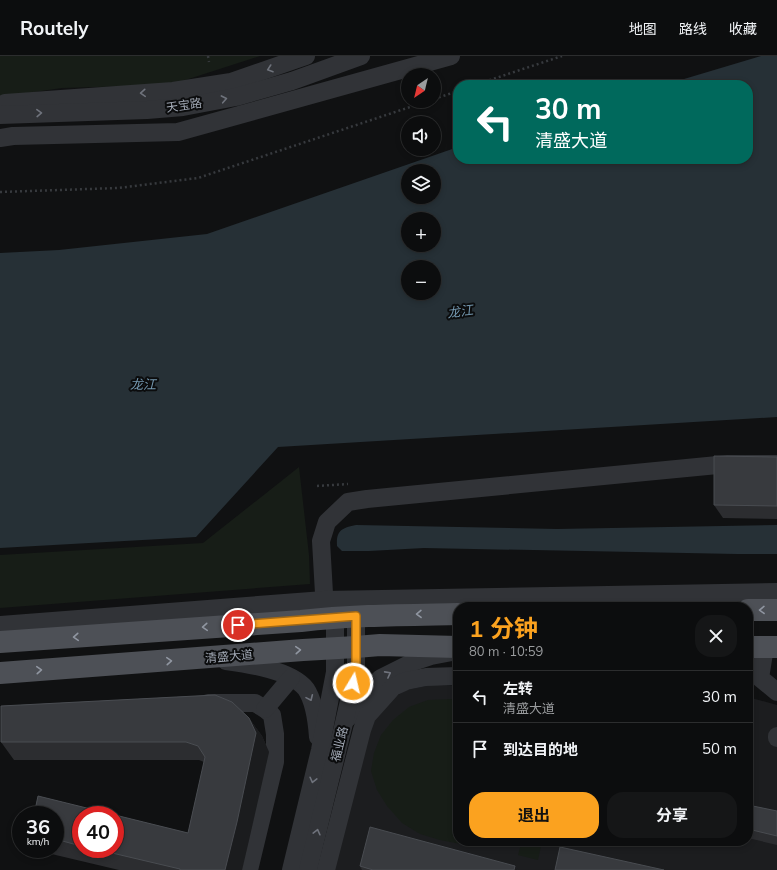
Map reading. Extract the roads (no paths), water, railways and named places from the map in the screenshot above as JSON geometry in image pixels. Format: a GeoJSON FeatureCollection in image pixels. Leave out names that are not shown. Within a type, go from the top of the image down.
{"type":"FeatureCollection","features":[{"type":"Feature","properties":{"kind":"main road"},"geometry":{"type":"LineString","coordinates":[[753,610],[777,610]]}},
{"type":"Feature","properties":{"kind":"main road"},"geometry":{"type":"LineString","coordinates":[[0,642],[285,622],[335,613],[380,615],[453,614]]}},
{"type":"Feature","properties":{"kind":"main road","name":"清盛大道"},"geometry":{"type":"LineString","coordinates":[[0,673],[380,645],[453,647]]}},
{"type":"Feature","properties":{"kind":"street","name":"天宝路"},"geometry":{"type":"LineString","coordinates":[[0,103],[173,91],[231,82],[306,56]]}},
{"type":"Feature","properties":{"kind":"street","name":"天宝路"},"geometry":{"type":"LineString","coordinates":[[0,114],[183,107],[236,97],[292,81],[361,56]]}},
{"type":"Feature","properties":{"kind":"street"},"geometry":{"type":"LineString","coordinates":[[0,138],[13,136],[178,132],[451,56]]}},
{"type":"Feature","properties":{"kind":"street","name":"福业路"},"geometry":{"type":"LineString","coordinates":[[308,870],[356,670],[346,647],[335,613],[321,541],[328,522],[348,502],[720,465],[777,464]]}},
{"type":"Feature","properties":{"kind":"street"},"geometry":{"type":"LineString","coordinates":[[567,602],[777,592]]}},
{"type":"Feature","properties":{"kind":"street"},"geometry":{"type":"LineString","coordinates":[[0,625],[453,607]]}},
{"type":"Feature","properties":{"kind":"street","name":"福业路"},"geometry":{"type":"LineString","coordinates":[[291,870],[320,750],[335,672],[346,647]]}},
{"type":"Feature","properties":{"kind":"street"},"geometry":{"type":"LineString","coordinates":[[763,647],[762,678],[777,692]]}},
{"type":"Feature","properties":{"kind":"street"},"geometry":{"type":"LineString","coordinates":[[344,723],[369,689],[381,678],[413,662],[453,651]]}},
{"type":"Feature","properties":{"kind":"street"},"geometry":{"type":"LineString","coordinates":[[199,658],[261,667],[286,674],[292,678],[306,690],[313,705],[320,750]]}},
{"type":"Feature","properties":{"kind":"street"},"geometry":{"type":"LineString","coordinates":[[326,870],[362,730],[367,716],[393,687],[426,676],[453,676]]}},
{"type":"Feature","properties":{"kind":"street"},"geometry":{"type":"LineString","coordinates":[[265,709],[292,678]]}},
{"type":"Feature","properties":{"kind":"street"},"geometry":{"type":"LineString","coordinates":[[191,704],[229,702],[255,703],[272,715],[275,734],[275,762],[249,870]]}},
{"type":"Feature","properties":{"kind":"water","name":"龙江"},"geometry":{"type":"Polygon","coordinates":[[[761,56],[777,56],[777,417],[278,447],[196,537],[0,548],[0,253],[59,250],[207,234],[401,167],[401,204],[441,204],[441,164],[409,164],[432,156],[441,156],[441,153],[453,149],[453,164],[753,164],[753,80],[681,80],[761,56]]]}},
{"type":"Feature","properties":{"kind":"water"},"geometry":{"type":"Polygon","coordinates":[[[356,525],[557,529],[777,525],[777,554],[424,548],[342,551],[337,546],[339,533],[347,527],[356,525]]]}}]}
